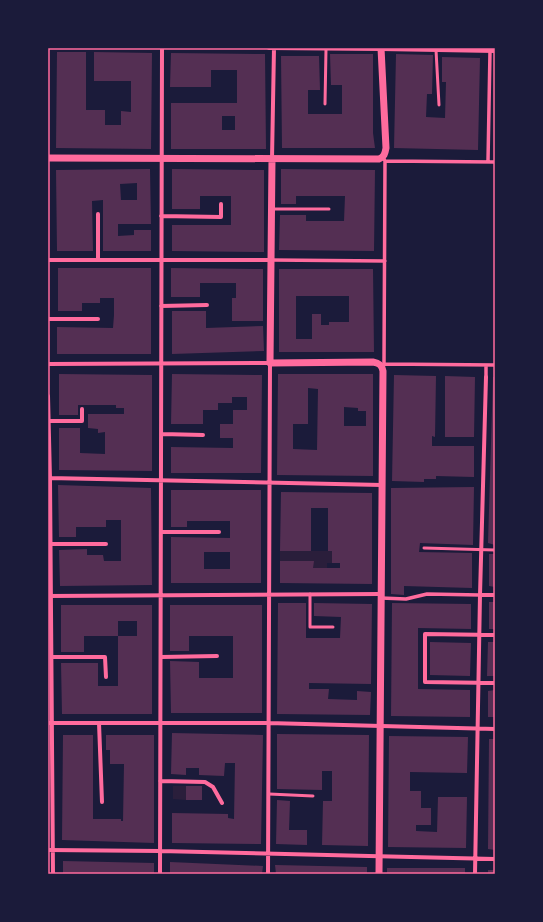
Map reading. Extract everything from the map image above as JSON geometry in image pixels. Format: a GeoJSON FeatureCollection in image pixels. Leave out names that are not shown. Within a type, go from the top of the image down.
{"type":"FeatureCollection","features":[{"type":"Feature","properties":{"kind":"street"},"geometry":{"type":"LineString","coordinates":[[160,874],[162,48]]}},
{"type":"Feature","properties":{"kind":"street"},"geometry":{"type":"LineString","coordinates":[[269,48],[381,48],[495,51]]}},
{"type":"Feature","properties":{"kind":"street"},"geometry":{"type":"LineString","coordinates":[[268,874],[271,209],[274,48]]}},
{"type":"Feature","properties":{"kind":"street"},"geometry":{"type":"LineString","coordinates":[[379,874],[385,261],[381,159],[385,154],[386,148],[381,48]]}},
{"type":"Feature","properties":{"kind":"street"},"geometry":{"type":"LineString","coordinates":[[488,161],[490,50]]}},
{"type":"Feature","properties":{"kind":"street"},"geometry":{"type":"LineString","coordinates":[[48,158],[381,159],[495,162]]}},
{"type":"Feature","properties":{"kind":"street"},"geometry":{"type":"LineString","coordinates":[[161,216],[221,217],[221,204]]}},
{"type":"Feature","properties":{"kind":"street"},"geometry":{"type":"LineString","coordinates":[[98,214],[98,260]]}},
{"type":"Feature","properties":{"kind":"street"},"geometry":{"type":"LineString","coordinates":[[48,260],[385,261]]}},
{"type":"Feature","properties":{"kind":"street"},"geometry":{"type":"LineString","coordinates":[[161,306],[207,305]]}},
{"type":"Feature","properties":{"kind":"street"},"geometry":{"type":"LineString","coordinates":[[48,319],[98,319]]}},
{"type":"Feature","properties":{"kind":"street"},"geometry":{"type":"LineString","coordinates":[[48,364],[373,362],[383,365],[495,365]]}},
{"type":"Feature","properties":{"kind":"street"},"geometry":{"type":"LineString","coordinates":[[475,874],[486,365]]}},
{"type":"Feature","properties":{"kind":"street"},"geometry":{"type":"LineString","coordinates":[[48,396],[50,544],[49,596],[52,657],[50,723],[50,850],[53,874]]}},
{"type":"Feature","properties":{"kind":"street"},"geometry":{"type":"LineString","coordinates":[[49,421],[82,421],[82,409]]}},
{"type":"Feature","properties":{"kind":"street"},"geometry":{"type":"LineString","coordinates":[[162,434],[203,435]]}},
{"type":"Feature","properties":{"kind":"street"},"geometry":{"type":"LineString","coordinates":[[49,478],[382,485]]}},
{"type":"Feature","properties":{"kind":"street"},"geometry":{"type":"LineString","coordinates":[[162,532],[219,532]]}},
{"type":"Feature","properties":{"kind":"street"},"geometry":{"type":"LineString","coordinates":[[50,544],[106,544]]}},
{"type":"Feature","properties":{"kind":"street"},"geometry":{"type":"LineString","coordinates":[[49,596],[310,594],[381,596],[406,599],[427,594],[495,595]]}},
{"type":"Feature","properties":{"kind":"street"},"geometry":{"type":"LineString","coordinates":[[495,635],[425,634],[425,682],[495,683]]}},
{"type":"Feature","properties":{"kind":"street"},"geometry":{"type":"LineString","coordinates":[[161,657],[217,656]]}},
{"type":"Feature","properties":{"kind":"street"},"geometry":{"type":"LineString","coordinates":[[52,657],[105,657],[106,677]]}},
{"type":"Feature","properties":{"kind":"street"},"geometry":{"type":"LineString","coordinates":[[50,723],[268,723],[495,729]]}},
{"type":"Feature","properties":{"kind":"street"},"geometry":{"type":"LineString","coordinates":[[99,723],[102,802]]}},
{"type":"Feature","properties":{"kind":"street"},"geometry":{"type":"LineString","coordinates":[[160,781],[205,782],[213,787],[222,803]]}},
{"type":"Feature","properties":{"kind":"street"},"geometry":{"type":"LineString","coordinates":[[50,850],[160,851],[495,860]]}},
{"type":"Feature","properties":{"kind":"lane"},"geometry":{"type":"LineString","coordinates":[[325,104],[326,49]]}},
{"type":"Feature","properties":{"kind":"lane"},"geometry":{"type":"LineString","coordinates":[[436,50],[439,106]]}},
{"type":"Feature","properties":{"kind":"lane"},"geometry":{"type":"LineString","coordinates":[[271,209],[329,209]]}},
{"type":"Feature","properties":{"kind":"lane"},"geometry":{"type":"LineString","coordinates":[[424,548],[495,550]]}},
{"type":"Feature","properties":{"kind":"lane"},"geometry":{"type":"LineString","coordinates":[[310,594],[310,627],[333,627]]}},
{"type":"Feature","properties":{"kind":"lane"},"geometry":{"type":"LineString","coordinates":[[269,794],[313,796]]}},
{"type":"Feature","properties":{"kind":"shaded area"},"geometry":{"type":"Polygon","coordinates":[[[280,551],[332,551],[332,563],[327,563],[327,568],[313,568],[313,561],[280,561],[280,551]]]}},
{"type":"Feature","properties":{"kind":"shaded area"},"geometry":{"type":"Polygon","coordinates":[[[173,786],[186,786],[186,800],[173,799],[173,786]]]}},
{"type":"Feature","properties":{"kind":"building"},"geometry":{"type":"Polygon","coordinates":[[[57,52],[86,52],[86,110],[105,110],[105,125],[121,125],[121,111],[131,112],[131,81],[94,81],[94,52],[152,53],[151,149],[56,148],[57,52]]]}},
{"type":"Feature","properties":{"kind":"building"},"geometry":{"type":"Polygon","coordinates":[[[171,53],[265,54],[266,149],[171,149],[171,103],[237,103],[237,70],[211,70],[211,87],[170,87],[171,53]],[[222,116],[222,130],[235,130],[235,116],[222,116]]]}},
{"type":"Feature","properties":{"kind":"building"},"geometry":{"type":"Polygon","coordinates":[[[330,54],[373,54],[373,133],[375,148],[282,148],[281,56],[319,56],[320,90],[308,90],[308,114],[342,114],[342,85],[331,85],[330,54]]]}},
{"type":"Feature","properties":{"kind":"building"},"geometry":{"type":"Polygon","coordinates":[[[396,54],[433,55],[432,94],[427,94],[426,117],[445,118],[446,82],[442,82],[442,57],[480,58],[478,150],[394,148],[396,54]]]}},
{"type":"Feature","properties":{"kind":"building"},"geometry":{"type":"Polygon","coordinates":[[[150,169],[151,224],[118,224],[118,236],[134,235],[134,230],[151,230],[151,251],[103,251],[103,200],[92,201],[93,251],[57,251],[56,170],[150,169]],[[137,183],[120,184],[121,200],[137,200],[137,183]]]}},
{"type":"Feature","properties":{"kind":"building"},"geometry":{"type":"Polygon","coordinates":[[[172,169],[264,170],[264,252],[172,251],[172,225],[231,225],[231,196],[200,196],[200,209],[172,209],[172,169]]]}},
{"type":"Feature","properties":{"kind":"building"},"geometry":{"type":"Polygon","coordinates":[[[281,169],[375,170],[374,251],[279,250],[280,215],[306,215],[306,221],[344,221],[345,196],[296,196],[296,204],[281,204],[281,169]]]}},
{"type":"Feature","properties":{"kind":"building"},"geometry":{"type":"Polygon","coordinates":[[[58,268],[151,268],[151,354],[57,354],[57,327],[113,328],[114,315],[114,298],[100,298],[100,303],[82,303],[82,311],[58,311],[58,268]]]}},
{"type":"Feature","properties":{"kind":"building"},"geometry":{"type":"Polygon","coordinates":[[[171,268],[263,269],[263,321],[232,321],[232,298],[236,298],[236,283],[200,283],[200,297],[171,297],[171,268]]]}},
{"type":"Feature","properties":{"kind":"building"},"geometry":{"type":"Polygon","coordinates":[[[279,269],[373,269],[374,352],[279,352],[279,269]],[[296,296],[296,339],[312,339],[312,314],[321,314],[321,325],[329,325],[329,322],[349,322],[349,296],[296,296]]]}},
{"type":"Feature","properties":{"kind":"building"},"geometry":{"type":"Polygon","coordinates":[[[172,311],[206,311],[206,328],[263,326],[264,351],[172,354],[172,311]]]}},
{"type":"Feature","properties":{"kind":"building"},"geometry":{"type":"Polygon","coordinates":[[[59,374],[152,375],[152,471],[59,470],[59,428],[80,428],[80,453],[105,454],[105,432],[98,433],[98,429],[88,428],[88,414],[124,414],[124,408],[116,408],[116,405],[78,405],[78,415],[59,415],[59,374]]]}},
{"type":"Feature","properties":{"kind":"building"},"geometry":{"type":"Polygon","coordinates":[[[172,374],[262,375],[261,473],[171,473],[171,447],[233,448],[233,438],[220,438],[220,424],[233,424],[233,410],[247,410],[247,397],[232,397],[232,403],[218,403],[218,410],[203,410],[203,424],[171,424],[172,374]]]}},
{"type":"Feature","properties":{"kind":"building"},"geometry":{"type":"Polygon","coordinates":[[[278,374],[373,374],[373,476],[277,475],[278,374]],[[308,388],[308,424],[293,424],[293,449],[317,450],[318,389],[308,388]],[[344,407],[344,426],[366,426],[366,411],[358,411],[358,408],[344,407]]]}},
{"type":"Feature","properties":{"kind":"building"},"geometry":{"type":"Polygon","coordinates":[[[394,375],[436,376],[435,437],[432,436],[432,446],[474,446],[474,477],[436,476],[436,479],[424,479],[424,482],[392,481],[394,375]]]}},
{"type":"Feature","properties":{"kind":"building"},"geometry":{"type":"Polygon","coordinates":[[[445,376],[475,377],[474,437],[445,437],[445,376]]]}},
{"type":"Feature","properties":{"kind":"building"},"geometry":{"type":"Polygon","coordinates":[[[493,377],[495,377],[495,545],[488,543],[493,377]]]}},
{"type":"Feature","properties":{"kind":"building"},"geometry":{"type":"Polygon","coordinates":[[[58,485],[151,488],[152,585],[60,586],[59,550],[87,549],[87,555],[103,555],[104,561],[121,561],[121,520],[106,520],[106,527],[76,527],[76,537],[59,537],[58,485]]]}},
{"type":"Feature","properties":{"kind":"building"},"geometry":{"type":"Polygon","coordinates":[[[474,487],[473,545],[420,543],[419,552],[472,553],[472,588],[404,586],[404,595],[391,594],[391,488],[474,487]]]}},
{"type":"Feature","properties":{"kind":"building"},"geometry":{"type":"Polygon","coordinates":[[[171,490],[261,490],[261,583],[171,583],[171,537],[230,538],[230,521],[187,521],[187,527],[171,527],[171,490]],[[204,552],[204,569],[230,569],[230,552],[204,552]]]}},
{"type":"Feature","properties":{"kind":"building"},"geometry":{"type":"Polygon","coordinates":[[[281,492],[372,493],[372,584],[280,583],[280,561],[314,561],[313,568],[340,568],[340,563],[332,563],[332,551],[328,551],[328,508],[311,508],[311,551],[280,551],[281,492]]]}},
{"type":"Feature","properties":{"kind":"building"},"geometry":{"type":"Polygon","coordinates":[[[489,554],[495,554],[495,587],[489,586],[489,554]]]}},
{"type":"Feature","properties":{"kind":"building"},"geometry":{"type":"Polygon","coordinates":[[[489,602],[495,602],[495,629],[489,629],[489,602]]]}},
{"type":"Feature","properties":{"kind":"building"},"geometry":{"type":"Polygon","coordinates":[[[278,603],[306,603],[306,638],[340,638],[341,617],[314,616],[314,603],[372,604],[371,684],[309,683],[309,689],[329,689],[328,699],[357,700],[357,691],[371,692],[370,715],[277,714],[278,603]]]}},
{"type":"Feature","properties":{"kind":"building"},"geometry":{"type":"Polygon","coordinates":[[[392,603],[471,604],[471,629],[418,628],[418,689],[470,690],[470,717],[391,716],[392,603]]]}},
{"type":"Feature","properties":{"kind":"building"},"geometry":{"type":"Polygon","coordinates":[[[61,605],[152,605],[152,714],[62,714],[61,663],[98,663],[98,686],[118,686],[118,636],[84,636],[84,652],[61,652],[61,605]],[[118,621],[118,636],[137,636],[137,621],[118,621]]]}},
{"type":"Feature","properties":{"kind":"building"},"geometry":{"type":"Polygon","coordinates":[[[170,605],[262,605],[262,713],[171,713],[170,661],[199,662],[199,678],[233,678],[233,636],[189,636],[189,651],[170,651],[170,605]]]}},
{"type":"Feature","properties":{"kind":"building"},"geometry":{"type":"Polygon","coordinates":[[[430,642],[471,643],[470,676],[430,675],[430,642]]]}},
{"type":"Feature","properties":{"kind":"building"},"geometry":{"type":"Polygon","coordinates":[[[488,642],[495,642],[495,676],[487,676],[488,642]]]}},
{"type":"Feature","properties":{"kind":"building"},"geometry":{"type":"Polygon","coordinates":[[[495,690],[495,717],[488,717],[488,691],[495,690]]]}},
{"type":"Feature","properties":{"kind":"building"},"geometry":{"type":"Polygon","coordinates":[[[172,733],[263,735],[261,844],[172,843],[172,813],[228,814],[228,818],[234,819],[235,763],[225,763],[224,776],[199,775],[199,768],[186,768],[186,775],[171,774],[172,733]]]}},
{"type":"Feature","properties":{"kind":"building"},"geometry":{"type":"Polygon","coordinates":[[[277,734],[369,735],[368,846],[322,845],[323,801],[332,801],[332,771],[322,771],[322,790],[277,789],[277,734]]]}},
{"type":"Feature","properties":{"kind":"building"},"geometry":{"type":"Polygon","coordinates":[[[63,735],[93,735],[93,819],[121,819],[121,821],[123,821],[124,764],[110,764],[110,750],[106,750],[106,735],[154,735],[154,843],[62,840],[63,735]]]}},
{"type":"Feature","properties":{"kind":"building"},"geometry":{"type":"Polygon","coordinates":[[[389,736],[468,737],[467,773],[410,772],[410,791],[421,791],[421,808],[431,808],[431,825],[416,825],[416,831],[437,832],[438,797],[467,797],[466,848],[388,847],[389,736]]]}},
{"type":"Feature","properties":{"kind":"building"},"geometry":{"type":"Polygon","coordinates":[[[489,739],[495,739],[495,850],[488,849],[489,739]]]}},
{"type":"Feature","properties":{"kind":"building"},"geometry":{"type":"Polygon","coordinates":[[[186,786],[202,786],[202,800],[186,800],[186,786]]]}},
{"type":"Feature","properties":{"kind":"building"},"geometry":{"type":"Polygon","coordinates":[[[277,800],[290,801],[289,830],[307,830],[307,845],[276,844],[277,800]]]}},
{"type":"Feature","properties":{"kind":"building"},"geometry":{"type":"Polygon","coordinates":[[[63,861],[154,863],[154,874],[63,874],[63,861]]]}},
{"type":"Feature","properties":{"kind":"building"},"geometry":{"type":"Polygon","coordinates":[[[170,862],[263,866],[262,874],[170,874],[170,862]]]}},
{"type":"Feature","properties":{"kind":"building"},"geometry":{"type":"Polygon","coordinates":[[[275,865],[367,867],[367,874],[276,874],[275,865]]]}},
{"type":"Feature","properties":{"kind":"building"},"geometry":{"type":"Polygon","coordinates":[[[387,868],[465,868],[465,874],[387,874],[387,868]]]}},
{"type":"Feature","properties":{"kind":"building"},"geometry":{"type":"Polygon","coordinates":[[[488,870],[495,870],[495,874],[488,874],[488,870]]]}}]}
